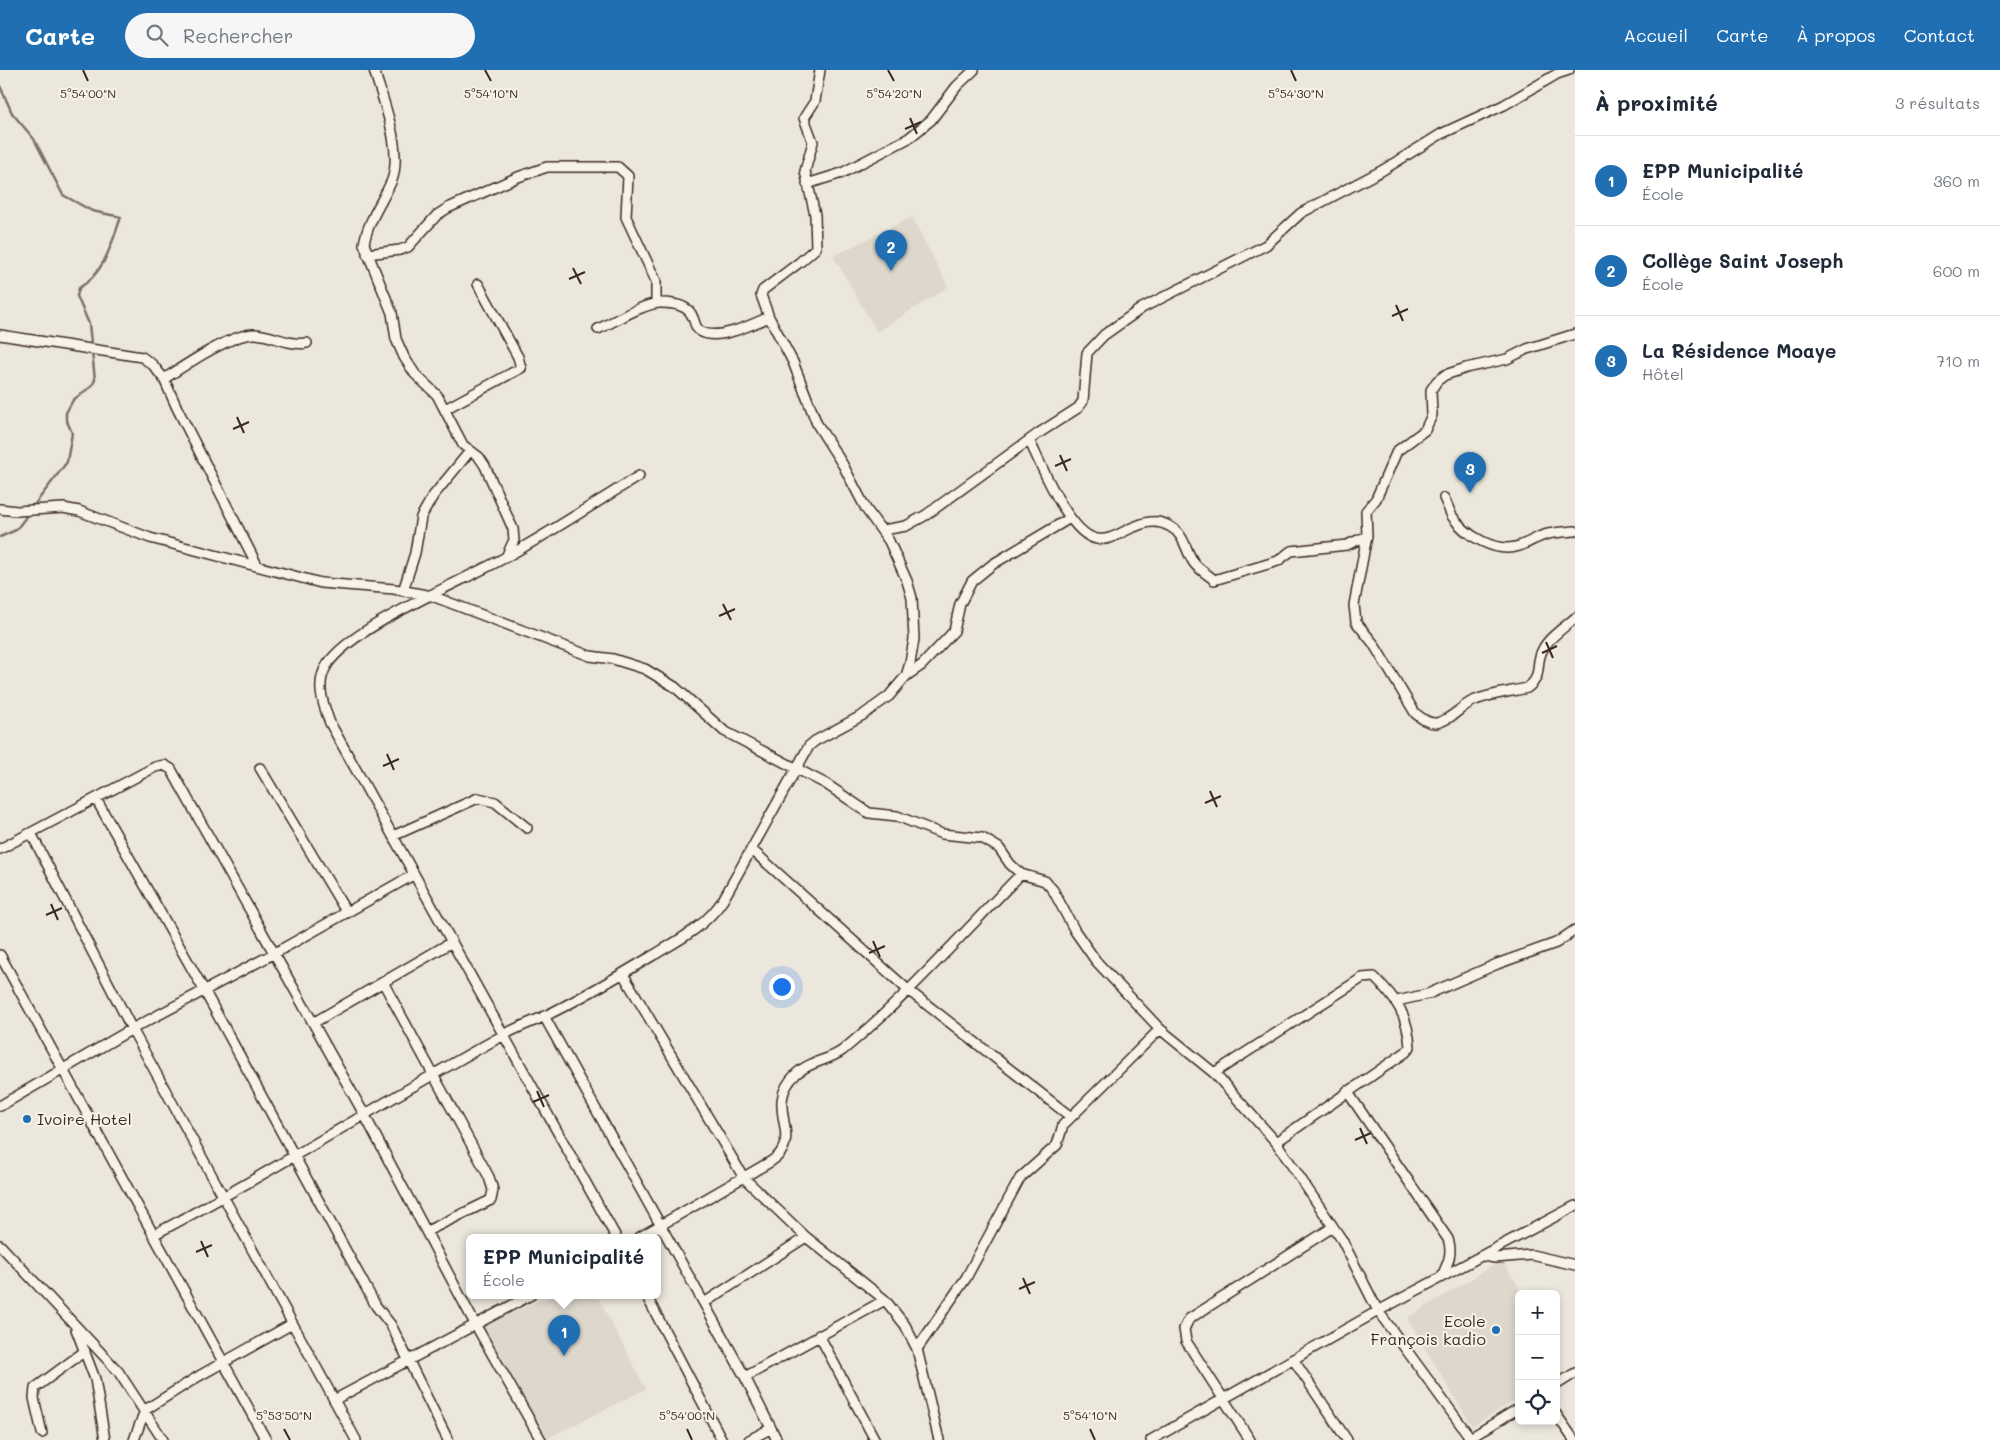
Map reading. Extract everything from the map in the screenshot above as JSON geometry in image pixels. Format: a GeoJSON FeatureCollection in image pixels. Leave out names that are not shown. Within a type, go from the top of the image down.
{"type":"FeatureCollection","features":[{"type":"Feature","properties":{"kind":"street"},"geometry":{"type":"LineString","coordinates":[[374,70],[388,122],[396,163],[391,180],[366,232],[364,244],[392,313],[396,339],[404,357],[415,374],[437,395],[463,445],[479,457],[485,466],[513,529],[514,540],[506,557]]}},
{"type":"Feature","properties":{"kind":"street"},"geometry":{"type":"LineString","coordinates":[[820,70],[815,101],[804,118],[813,142],[804,171],[815,216],[816,248],[763,290],[761,295],[769,317],[793,362],[817,424],[844,465],[866,509],[883,530],[907,581],[912,598],[914,639],[906,676]]}},
{"type":"Feature","properties":{"kind":"street"},"geometry":{"type":"LineString","coordinates":[[807,184],[842,173],[909,138],[931,120],[957,86],[974,70]]}},
{"type":"Feature","properties":{"kind":"street"},"geometry":{"type":"LineString","coordinates":[[883,530],[906,526],[926,515],[1029,440],[1078,408],[1083,401],[1087,353],[1104,335],[1142,308],[1266,245],[1293,219],[1382,170],[1441,134],[1504,105],[1557,74],[1569,70]]}},
{"type":"Feature","properties":{"kind":"street"},"geometry":{"type":"LineString","coordinates":[[367,254],[400,250],[408,247],[436,215],[518,177],[547,167],[618,167],[628,176],[626,217],[656,281],[656,303]]}},
{"type":"Feature","properties":{"kind":"street"},"geometry":{"type":"LineString","coordinates":[[445,409],[521,368],[518,357],[478,284]]}},
{"type":"Feature","properties":{"kind":"street"},"geometry":{"type":"LineString","coordinates":[[598,330],[656,303],[684,307],[692,315],[696,327],[703,332],[736,332],[769,317]]}},
{"type":"Feature","properties":{"kind":"street"},"geometry":{"type":"LineString","coordinates":[[164,378],[195,359],[241,336],[253,334],[268,336],[295,345],[307,343]]}},
{"type":"Feature","properties":{"kind":"street"},"geometry":{"type":"LineString","coordinates":[[1575,334],[1527,349],[1507,359],[1452,372],[1437,381],[1431,390],[1432,415],[1425,430],[1397,452],[1376,499],[1366,511],[1367,536],[1354,605],[1356,622],[1372,643],[1415,713],[1424,720],[1435,723],[1447,718],[1476,699],[1527,688],[1533,684],[1539,672],[1540,655],[1544,646],[1575,618]]}},
{"type":"Feature","properties":{"kind":"street"},"geometry":{"type":"LineString","coordinates":[[0,335],[142,356],[164,378],[190,434],[257,565]]}},
{"type":"Feature","properties":{"kind":"street"},"geometry":{"type":"LineString","coordinates":[[1029,440],[1070,518],[1086,535],[1095,539],[1106,540],[1144,522],[1158,522],[1170,526],[1183,537],[1194,565],[1214,580],[1278,561],[1291,551],[1347,545],[1367,536]]}},
{"type":"Feature","properties":{"kind":"street"},"geometry":{"type":"LineString","coordinates":[[403,590],[415,553],[421,517],[433,496],[470,452]]}},
{"type":"Feature","properties":{"kind":"street"},"geometry":{"type":"LineString","coordinates":[[614,1234],[330,723],[322,702],[320,682],[327,666],[352,642],[381,622],[506,557],[640,476]]}},
{"type":"Feature","properties":{"kind":"street"},"geometry":{"type":"LineString","coordinates":[[1444,498],[1452,516],[1463,528],[1475,537],[1493,545],[1506,548],[1519,547],[1548,534],[1575,531]]}},
{"type":"Feature","properties":{"kind":"street"},"geometry":{"type":"LineString","coordinates":[[0,509],[17,511],[63,508],[79,511],[150,538],[321,582],[403,590],[432,596],[590,656],[613,659],[645,669],[675,687],[724,731],[796,768],[869,812],[897,816],[942,834],[982,838],[999,848],[1021,874],[1045,881],[1053,890],[1085,946],[1160,1029],[1214,1073],[1276,1142],[1333,1227],[1378,1311],[1470,1439],[1515,1411]]}},
{"type":"Feature","properties":{"kind":"street"},"geometry":{"type":"LineString","coordinates":[[153,1235],[224,1198],[364,1114],[503,1035],[544,1016],[623,974],[696,930],[712,916],[796,768],[815,741],[875,707],[889,696],[906,676],[922,665],[954,632],[960,604],[972,581],[993,564],[1070,518]]}},
{"type":"Feature","properties":{"kind":"street"},"geometry":{"type":"LineString","coordinates":[[0,849],[160,764],[167,766],[174,773],[364,1114],[475,1324],[540,1440]]}},
{"type":"Feature","properties":{"kind":"street"},"geometry":{"type":"LineString","coordinates":[[260,768],[347,913]]}},
{"type":"Feature","properties":{"kind":"street"},"geometry":{"type":"LineString","coordinates":[[393,836],[478,798],[495,802],[527,828]]}},
{"type":"Feature","properties":{"kind":"street"},"geometry":{"type":"LineString","coordinates":[[96,799],[204,990],[376,1306],[391,1325],[448,1440]]}},
{"type":"Feature","properties":{"kind":"street"},"geometry":{"type":"LineString","coordinates":[[31,833],[132,1029],[356,1440]]}},
{"type":"Feature","properties":{"kind":"street"},"geometry":{"type":"LineString","coordinates":[[751,848],[908,990],[1071,1117]]}},
{"type":"Feature","properties":{"kind":"street"},"geometry":{"type":"LineString","coordinates":[[645,1234],[744,1178],[770,1162],[782,1151],[786,1137],[781,1105],[784,1088],[797,1074],[811,1064],[841,1052],[908,990],[1021,874]]}},
{"type":"Feature","properties":{"kind":"street"},"geometry":{"type":"LineString","coordinates":[[0,1106],[132,1029],[275,953],[413,875]]}},
{"type":"Feature","properties":{"kind":"street"},"geometry":{"type":"LineString","coordinates":[[1397,1001],[1428,994],[1497,964],[1556,943],[1574,932]]}},
{"type":"Feature","properties":{"kind":"street"},"geometry":{"type":"LineString","coordinates":[[313,1023],[384,984],[452,942]]}},
{"type":"Feature","properties":{"kind":"street"},"geometry":{"type":"LineString","coordinates":[[0,955],[61,1070],[266,1440]]}},
{"type":"Feature","properties":{"kind":"street"},"geometry":{"type":"LineString","coordinates":[[623,974],[744,1178],[806,1237],[886,1300],[905,1325],[918,1349],[940,1440]]}},
{"type":"Feature","properties":{"kind":"street"},"geometry":{"type":"LineString","coordinates":[[1214,1073],[1362,978],[1374,977],[1397,1001],[1409,1026],[1410,1048],[1276,1142]]}},
{"type":"Feature","properties":{"kind":"street"},"geometry":{"type":"LineString","coordinates":[[384,984],[489,1178],[493,1190],[491,1200],[427,1231]]}},
{"type":"Feature","properties":{"kind":"street"},"geometry":{"type":"LineString","coordinates":[[544,1016],[746,1376],[770,1429],[777,1440]]}},
{"type":"Feature","properties":{"kind":"street"},"geometry":{"type":"LineString","coordinates":[[918,1349],[966,1278],[1020,1178],[1038,1161],[1051,1153],[1057,1145],[1063,1125],[1160,1029]]}},
{"type":"Feature","properties":{"kind":"street"},"geometry":{"type":"LineString","coordinates":[[1347,1091],[1448,1239],[1451,1248],[1450,1260],[1442,1276]]}},
{"type":"Feature","properties":{"kind":"street"},"geometry":{"type":"LineString","coordinates":[[1151,1440],[1378,1311],[1575,1206]]}},
{"type":"Feature","properties":{"kind":"street"},"geometry":{"type":"LineString","coordinates":[[1250,1440],[1186,1341],[1184,1329],[1190,1320],[1333,1227]]}},
{"type":"Feature","properties":{"kind":"street"},"geometry":{"type":"LineString","coordinates":[[704,1303],[806,1237]]}},
{"type":"Feature","properties":{"kind":"street"},"geometry":{"type":"LineString","coordinates":[[0,1245],[118,1371],[163,1440]]}},
{"type":"Feature","properties":{"kind":"street"},"geometry":{"type":"LineString","coordinates":[[1484,1256],[1495,1258],[1532,1256],[1575,1266]]}},
{"type":"Feature","properties":{"kind":"street"},"geometry":{"type":"LineString","coordinates":[[334,1400],[523,1299]]}},
{"type":"Feature","properties":{"kind":"street"},"geometry":{"type":"LineString","coordinates":[[648,1299],[722,1440]]}},
{"type":"Feature","properties":{"kind":"street"},"geometry":{"type":"LineString","coordinates":[[746,1376],[886,1300]]}},
{"type":"Feature","properties":{"kind":"street"},"geometry":{"type":"LineString","coordinates":[[74,1324],[95,1379],[105,1440]]}},
{"type":"Feature","properties":{"kind":"street"},"geometry":{"type":"LineString","coordinates":[[134,1440],[145,1410],[224,1362],[292,1324]]}},
{"type":"Feature","properties":{"kind":"street"},"geometry":{"type":"LineString","coordinates":[[819,1335],[875,1440]]}},
{"type":"Feature","properties":{"kind":"street"},"geometry":{"type":"LineString","coordinates":[[42,1433],[34,1398],[35,1388],[84,1351]]}},
{"type":"Feature","properties":{"kind":"street"},"geometry":{"type":"LineString","coordinates":[[1293,1359],[1347,1440]]}},
{"type":"Feature","properties":{"kind":"street"},"geometry":{"type":"LineString","coordinates":[[1560,1382],[1575,1373]]}},
{"type":"Feature","properties":{"kind":"street"},"geometry":{"type":"LineString","coordinates":[[1560,1420],[1574,1440]]}},
{"type":"Feature","properties":{"kind":"street"},"geometry":{"type":"LineString","coordinates":[[749,1440],[770,1429]]}},
{"type":"Feature","properties":{"kind":"shaded area"},"geometry":{"type":"Polygon","coordinates":[[[912,217],[948,287],[877,332],[833,256],[912,217]]]}},
{"type":"Feature","properties":{"kind":"shaded area"},"geometry":{"type":"Polygon","coordinates":[[[1502,1260],[1521,1290],[1515,1290],[1515,1400],[1472,1426],[1407,1318],[1502,1260]]]}},
{"type":"Feature","properties":{"kind":"shaded area"},"geometry":{"type":"Polygon","coordinates":[[[544,1299],[599,1299],[646,1389],[546,1439],[482,1325],[544,1299]]]}},
{"type":"Feature","properties":{"kind":"waterway"},"geometry":{"type":"LineString","coordinates":[[0,86],[12,113],[34,139],[63,195],[92,211],[121,217],[110,248],[101,266],[88,282],[79,288],[77,296],[89,324],[95,380],[91,387],[73,400],[66,413],[66,419],[72,433],[67,462],[32,508]]}},
{"type":"Feature","properties":{"kind":"waterway"},"geometry":{"type":"LineString","coordinates":[[0,537],[16,530],[29,513]]}},
{"type":"Feature","properties":{"kind":"place","name":"Collège Saint Joseph"},"geometry":{"type":"Point","coordinates":[891,271]}},
{"type":"Feature","properties":{"kind":"place","name":"La Résidence Moaye"},"geometry":{"type":"Point","coordinates":[1470,493]}},
{"type":"Feature","properties":{"kind":"place","name":"Ivoire Hotel"},"geometry":{"type":"Point","coordinates":[27,1119]}},
{"type":"Feature","properties":{"kind":"place","name":"Ecole François kadio"},"geometry":{"type":"Point","coordinates":[1496,1330]}},
{"type":"Feature","properties":{"kind":"place","name":"EPP Municipalité"},"geometry":{"type":"Point","coordinates":[564,1356]}}]}
